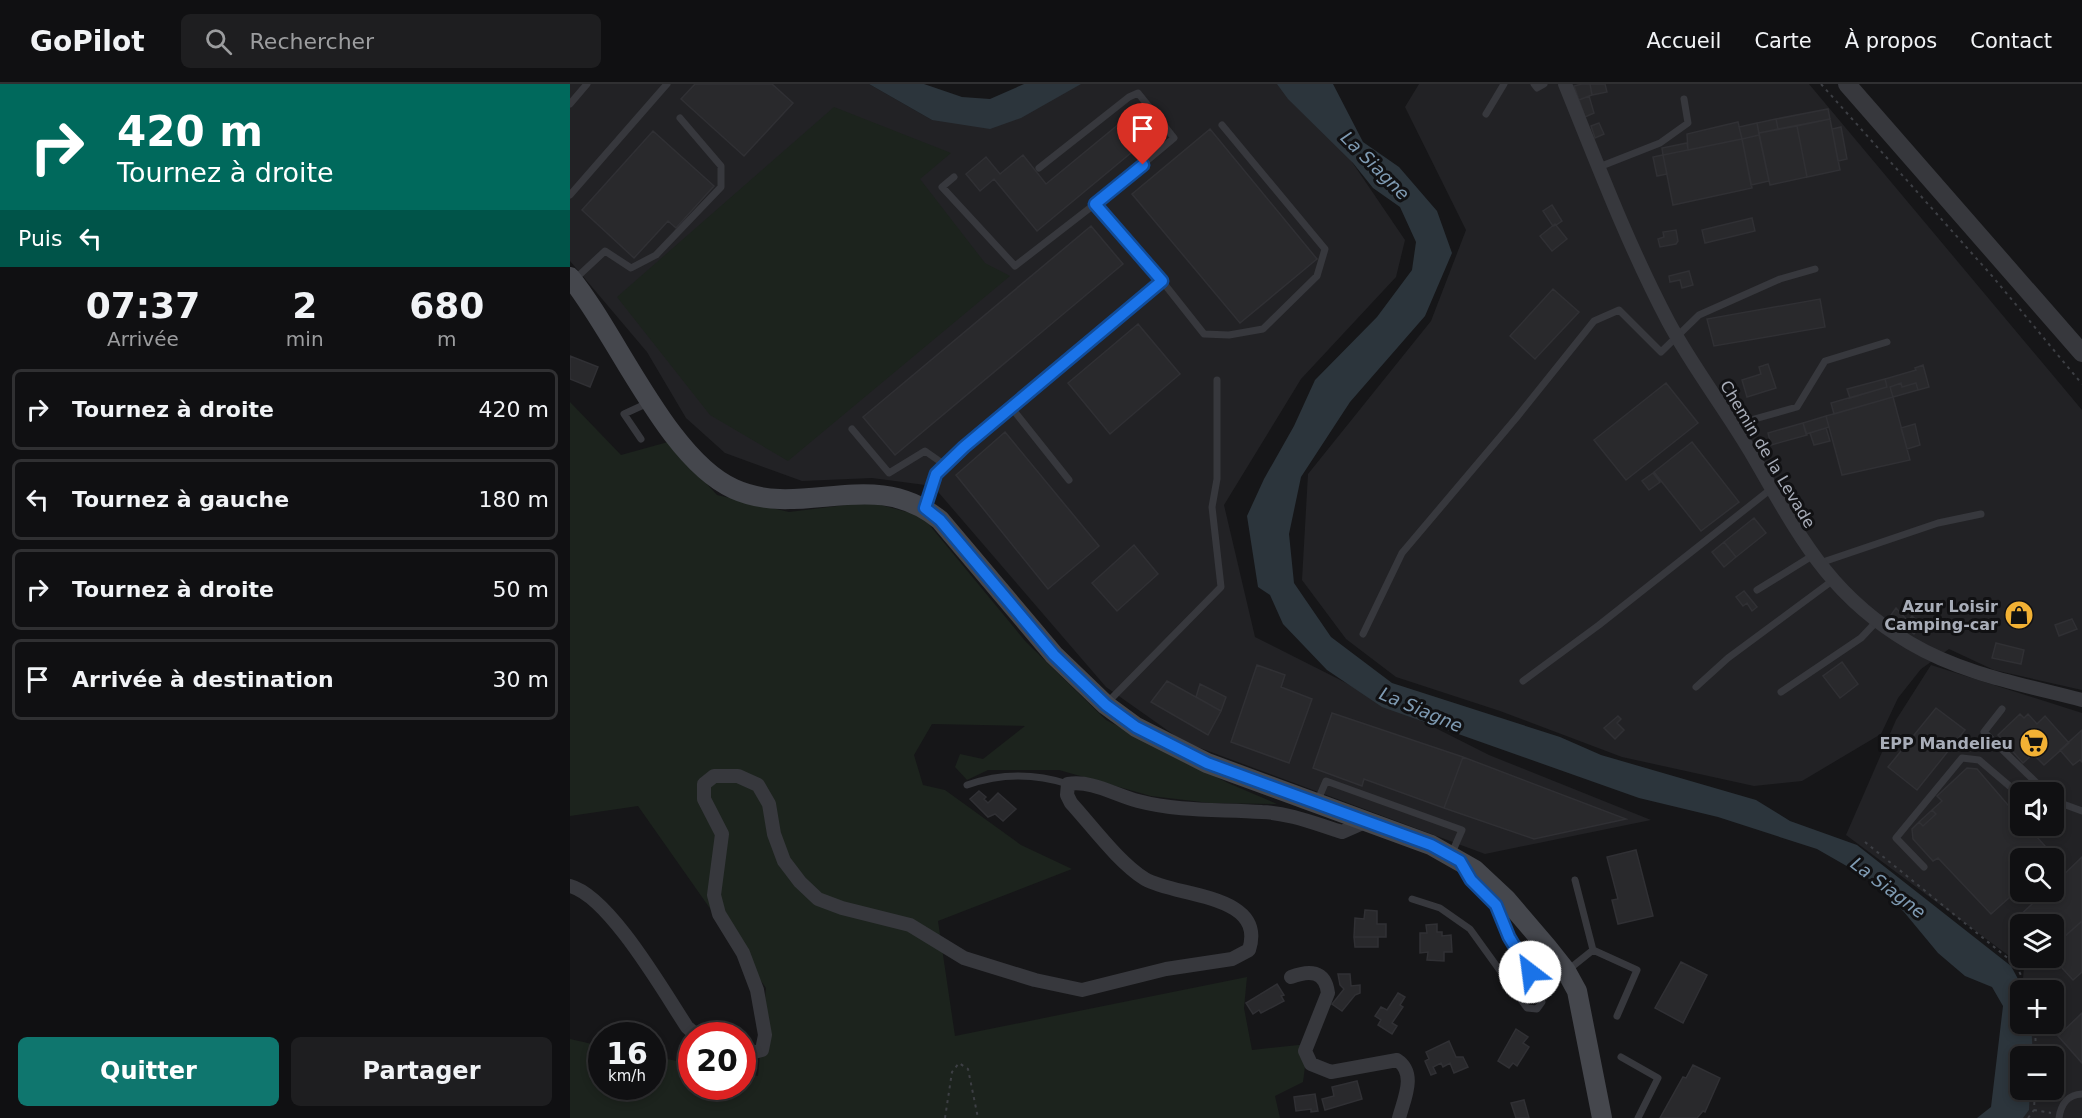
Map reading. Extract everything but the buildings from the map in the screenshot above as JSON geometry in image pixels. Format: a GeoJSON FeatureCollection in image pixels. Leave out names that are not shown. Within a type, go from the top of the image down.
{"type":"FeatureCollection","features":[{"type":"Feature","properties":{"kind":"main road"},"geometry":{"type":"LineString","coordinates":[[572,279],[686,450],[715,477],[732,488],[755,496],[797,499],[871,493],[896,497],[925,508],[940,520],[1054,655],[1106,705],[1136,727],[1207,763],[1431,845],[1475,870],[1506,899],[1566,971],[1577,992],[1587,1032],[1602,1118]]}},
{"type":"Feature","properties":{"kind":"street","name":"Chemin de la Levade"},"geometry":{"type":"LineString","coordinates":[[1565,84],[1623,224],[1678,337],[1815,560],[1832,581],[1877,621],[1911,644],[1948,661],[2082,700]]}},
{"type":"Feature","properties":{"kind":"street"},"geometry":{"type":"LineString","coordinates":[[1847,84],[2082,353]]}},
{"type":"Feature","properties":{"kind":"street"},"geometry":{"type":"LineString","coordinates":[[756,1052],[762,1050],[765,1035],[756,990],[743,953],[718,914],[714,895],[722,834],[704,798],[704,784],[714,776],[738,776],[758,785],[769,804],[774,834],[784,861],[800,882],[818,899],[842,908],[910,925],[964,958],[1035,980],[1082,990],[1166,969],[1232,959],[1250,950],[1254,937],[1251,925],[1232,907],[1197,893],[1145,879],[1071,803],[1067,795],[1068,784],[1081,782],[1138,801],[1188,810],[1264,812],[1302,819],[1342,832],[1367,821]]}},
{"type":"Feature","properties":{"kind":"street"},"geometry":{"type":"LineString","coordinates":[[570,886],[592,897],[604,910],[634,948],[684,1022]]}},
{"type":"Feature","properties":{"kind":"street"},"geometry":{"type":"LineString","coordinates":[[1291,977],[1305,972],[1314,972],[1323,977],[1327,985],[1328,993],[1305,1051],[1311,1064],[1330,1072],[1397,1060],[1407,1070],[1409,1078],[1398,1118]]}},
{"type":"Feature","properties":{"kind":"lane"},"geometry":{"type":"LineString","coordinates":[[570,104],[587,84]]}},
{"type":"Feature","properties":{"kind":"lane"},"geometry":{"type":"LineString","coordinates":[[570,195],[667,84]]}},
{"type":"Feature","properties":{"kind":"lane"},"geometry":{"type":"LineString","coordinates":[[1486,114],[1504,84]]}},
{"type":"Feature","properties":{"kind":"lane"},"geometry":{"type":"LineString","coordinates":[[1534,84],[1537,88],[1544,84]]}},
{"type":"Feature","properties":{"kind":"lane"},"geometry":{"type":"LineString","coordinates":[[954,177],[942,187],[1015,266],[1095,204],[1174,138],[1138,93],[1129,96],[1039,168]]}},
{"type":"Feature","properties":{"kind":"lane"},"geometry":{"type":"LineString","coordinates":[[1599,168],[1660,143],[1688,123],[1684,99]]}},
{"type":"Feature","properties":{"kind":"lane"},"geometry":{"type":"LineString","coordinates":[[572,279],[605,251],[631,268],[656,255],[721,187],[721,166],[681,118]]}},
{"type":"Feature","properties":{"kind":"lane"},"geometry":{"type":"LineString","coordinates":[[1095,204],[1162,281],[1204,334],[1229,336],[1263,329],[1317,276],[1325,249],[1222,125]]}},
{"type":"Feature","properties":{"kind":"lane"},"geometry":{"type":"LineString","coordinates":[[1363,634],[1402,553],[1517,417],[1594,321],[1619,310],[1661,352],[1699,315],[1780,279],[1815,269]]}},
{"type":"Feature","properties":{"kind":"lane"},"geometry":{"type":"LineString","coordinates":[[925,508],[936,474],[945,465],[1162,281]]}},
{"type":"Feature","properties":{"kind":"lane"},"geometry":{"type":"LineString","coordinates":[[1733,424],[1797,407],[1825,362],[1887,342]]}},
{"type":"Feature","properties":{"kind":"lane"},"geometry":{"type":"LineString","coordinates":[[1106,705],[1221,587],[1212,507],[1217,479],[1217,380]]}},
{"type":"Feature","properties":{"kind":"lane"},"geometry":{"type":"LineString","coordinates":[[641,439],[624,414],[652,402]]}},
{"type":"Feature","properties":{"kind":"lane"},"geometry":{"type":"LineString","coordinates":[[1011,407],[1070,480]]}},
{"type":"Feature","properties":{"kind":"lane"},"geometry":{"type":"LineString","coordinates":[[852,429],[889,473],[926,451],[945,465]]}},
{"type":"Feature","properties":{"kind":"lane"},"geometry":{"type":"LineString","coordinates":[[1523,681],[1599,625],[1771,489]]}},
{"type":"Feature","properties":{"kind":"lane"},"geometry":{"type":"LineString","coordinates":[[1757,590],[1815,560],[1938,523],[1981,514]]}},
{"type":"Feature","properties":{"kind":"lane"},"geometry":{"type":"LineString","coordinates":[[1696,687],[1728,658],[1832,581]]}},
{"type":"Feature","properties":{"kind":"lane"},"geometry":{"type":"LineString","coordinates":[[1781,692],[1861,638],[1877,621]]}},
{"type":"Feature","properties":{"kind":"lane"},"geometry":{"type":"LineString","coordinates":[[2002,709],[1984,732],[2036,782]]}},
{"type":"Feature","properties":{"kind":"lane"},"geometry":{"type":"LineString","coordinates":[[1924,867],[1896,838],[1962,758],[1979,760],[2010,786]]}},
{"type":"Feature","properties":{"kind":"lane"},"geometry":{"type":"LineString","coordinates":[[967,785],[991,777],[1044,776],[1068,784]]}},
{"type":"Feature","properties":{"kind":"lane"},"geometry":{"type":"LineString","coordinates":[[1317,802],[1326,781],[1462,830],[1456,858],[1471,880],[1496,905],[1509,937],[1525,961],[1542,1002],[1538,1009],[1527,1008],[1470,929],[1440,908],[1412,899]]}},
{"type":"Feature","properties":{"kind":"lane"},"geometry":{"type":"LineString","coordinates":[[2064,804],[2082,811]]}},
{"type":"Feature","properties":{"kind":"lane"},"geometry":{"type":"LineString","coordinates":[[1575,880],[1593,951]]}},
{"type":"Feature","properties":{"kind":"lane"},"geometry":{"type":"LineString","coordinates":[[1566,971],[1593,951]]}},
{"type":"Feature","properties":{"kind":"lane"},"geometry":{"type":"LineString","coordinates":[[1593,951],[1637,970],[1617,1016]]}},
{"type":"Feature","properties":{"kind":"lane"},"geometry":{"type":"LineString","coordinates":[[1621,1057],[1658,1078],[1638,1118]]}},
{"type":"Feature","properties":{"kind":"lane"},"geometry":{"type":"LineString","coordinates":[[2059,1116],[2063,1102],[2074,1094],[2082,1094]]}},
{"type":"Feature","properties":{"kind":"path"},"geometry":{"type":"LineString","coordinates":[[1821,84],[1993,277],[2082,384]]}},
{"type":"Feature","properties":{"kind":"path"},"geometry":{"type":"LineString","coordinates":[[1865,842],[2015,964],[2024,980]]}},
{"type":"Feature","properties":{"kind":"path"},"geometry":{"type":"LineString","coordinates":[[945,1118],[952,1072],[959,1064],[968,1069],[978,1118]]}},
{"type":"Feature","properties":{"kind":"path"},"geometry":{"type":"LineString","coordinates":[[2028,1118],[2034,1110],[2034,1100]]}},
{"type":"Feature","properties":{"kind":"path"},"geometry":{"type":"LineString","coordinates":[[2034,1110],[2059,1116]]}},
{"type":"Feature","properties":{"kind":"shaded area"},"geometry":{"type":"Polygon","coordinates":[[[570,84],[869,84],[932,120],[1075,84],[1299,84],[1405,240],[1396,277],[1301,379],[1224,505],[1255,637],[1489,755],[1651,820],[1485,854],[1184,742],[1106,687],[933,486],[872,478],[802,481],[725,453],[686,418],[647,352],[570,261],[570,84]]]}},
{"type":"Feature","properties":{"kind":"shaded area"},"geometry":{"type":"Polygon","coordinates":[[[1419,84],[1809,84],[2082,410],[2082,690],[1994,670],[1949,649],[1921,669],[1898,698],[1881,734],[1802,781],[1754,786],[1622,757],[1500,711],[1396,677],[1346,639],[1302,580],[1308,474],[1431,321],[1466,230],[1405,107],[1419,84]]]}},
{"type":"Feature","properties":{"kind":"shaded area"},"geometry":{"type":"Polygon","coordinates":[[[834,107],[951,153],[920,179],[985,263],[1010,276],[788,461],[710,415],[617,297],[834,107]]]}},
{"type":"Feature","properties":{"kind":"shaded area"},"geometry":{"type":"Polygon","coordinates":[[[570,402],[621,455],[668,442],[717,495],[789,512],[870,502],[922,516],[1026,642],[1106,720],[1228,783],[1277,804],[1210,803],[1151,796],[1059,770],[988,770],[967,780],[955,767],[960,754],[983,759],[1025,726],[932,724],[914,755],[923,785],[945,790],[1021,845],[1072,869],[938,921],[955,1036],[1247,977],[1244,1008],[1252,1050],[1308,1044],[1303,1082],[1275,1096],[1280,1118],[570,1118],[570,1039],[588,1043],[588,1100],[666,1100],[666,1059],[678,1061],[678,1100],[756,1100],[756,1076],[758,1076],[766,988],[638,806],[570,816],[570,402]]]}},
{"type":"Feature","properties":{"kind":"shaded area"},"geometry":{"type":"Polygon","coordinates":[[[1931,665],[2082,713],[2082,1118],[2003,1118],[2010,1079],[2010,1100],[2064,1100],[2064,1046],[2016,1046],[2018,1034],[2064,1034],[2064,980],[2023,980],[2024,968],[2064,968],[2064,914],[2010,914],[2010,957],[1846,835],[1896,720],[1931,665]]]}},
{"type":"Feature","properties":{"kind":"water"},"geometry":{"type":"Polygon","coordinates":[[[869,84],[924,84],[962,97],[990,99],[1024,84],[1081,84],[1021,118],[990,129],[932,120],[869,84]]]}},
{"type":"Feature","properties":{"kind":"water","name":"La Siagne"},"geometry":{"type":"Polygon","coordinates":[[[1277,84],[1333,84],[1363,142],[1399,167],[1437,211],[1452,253],[1425,316],[1350,402],[1301,477],[1289,534],[1294,583],[1331,637],[1392,683],[1560,737],[1601,755],[1756,800],[1790,821],[1857,845],[2012,968],[2019,980],[2010,980],[2010,1034],[2032,1034],[2032,1046],[2010,1046],[2010,1100],[2029,1100],[2029,1110],[2023,1118],[1977,1118],[1991,1107],[2003,1006],[1992,987],[1965,976],[1938,953],[1904,912],[1871,880],[1817,849],[1718,817],[1639,798],[1382,707],[1327,670],[1283,624],[1270,595],[1258,587],[1247,516],[1315,380],[1377,317],[1412,270],[1416,242],[1400,207],[1373,188],[1353,163],[1288,99],[1277,84]]]}},
{"type":"Feature","properties":{"kind":"place","name":"Azur Loisir Camping-car"},"geometry":{"type":"Point","coordinates":[2019,615]}},
{"type":"Feature","properties":{"kind":"place","name":"EPP Mandelieu"},"geometry":{"type":"Point","coordinates":[2034,743]}},
{"type":"Feature","properties":{"kind":"route"},"geometry":{"type":"LineString","coordinates":[[1143,165],[1095,204],[1162,281],[964,447],[936,474],[925,508],[940,520],[1054,655],[1106,705],[1136,727],[1207,763],[1317,802],[1431,845],[1451,855],[1460,861],[1471,880],[1496,905],[1509,937],[1530,972]]}}]}
